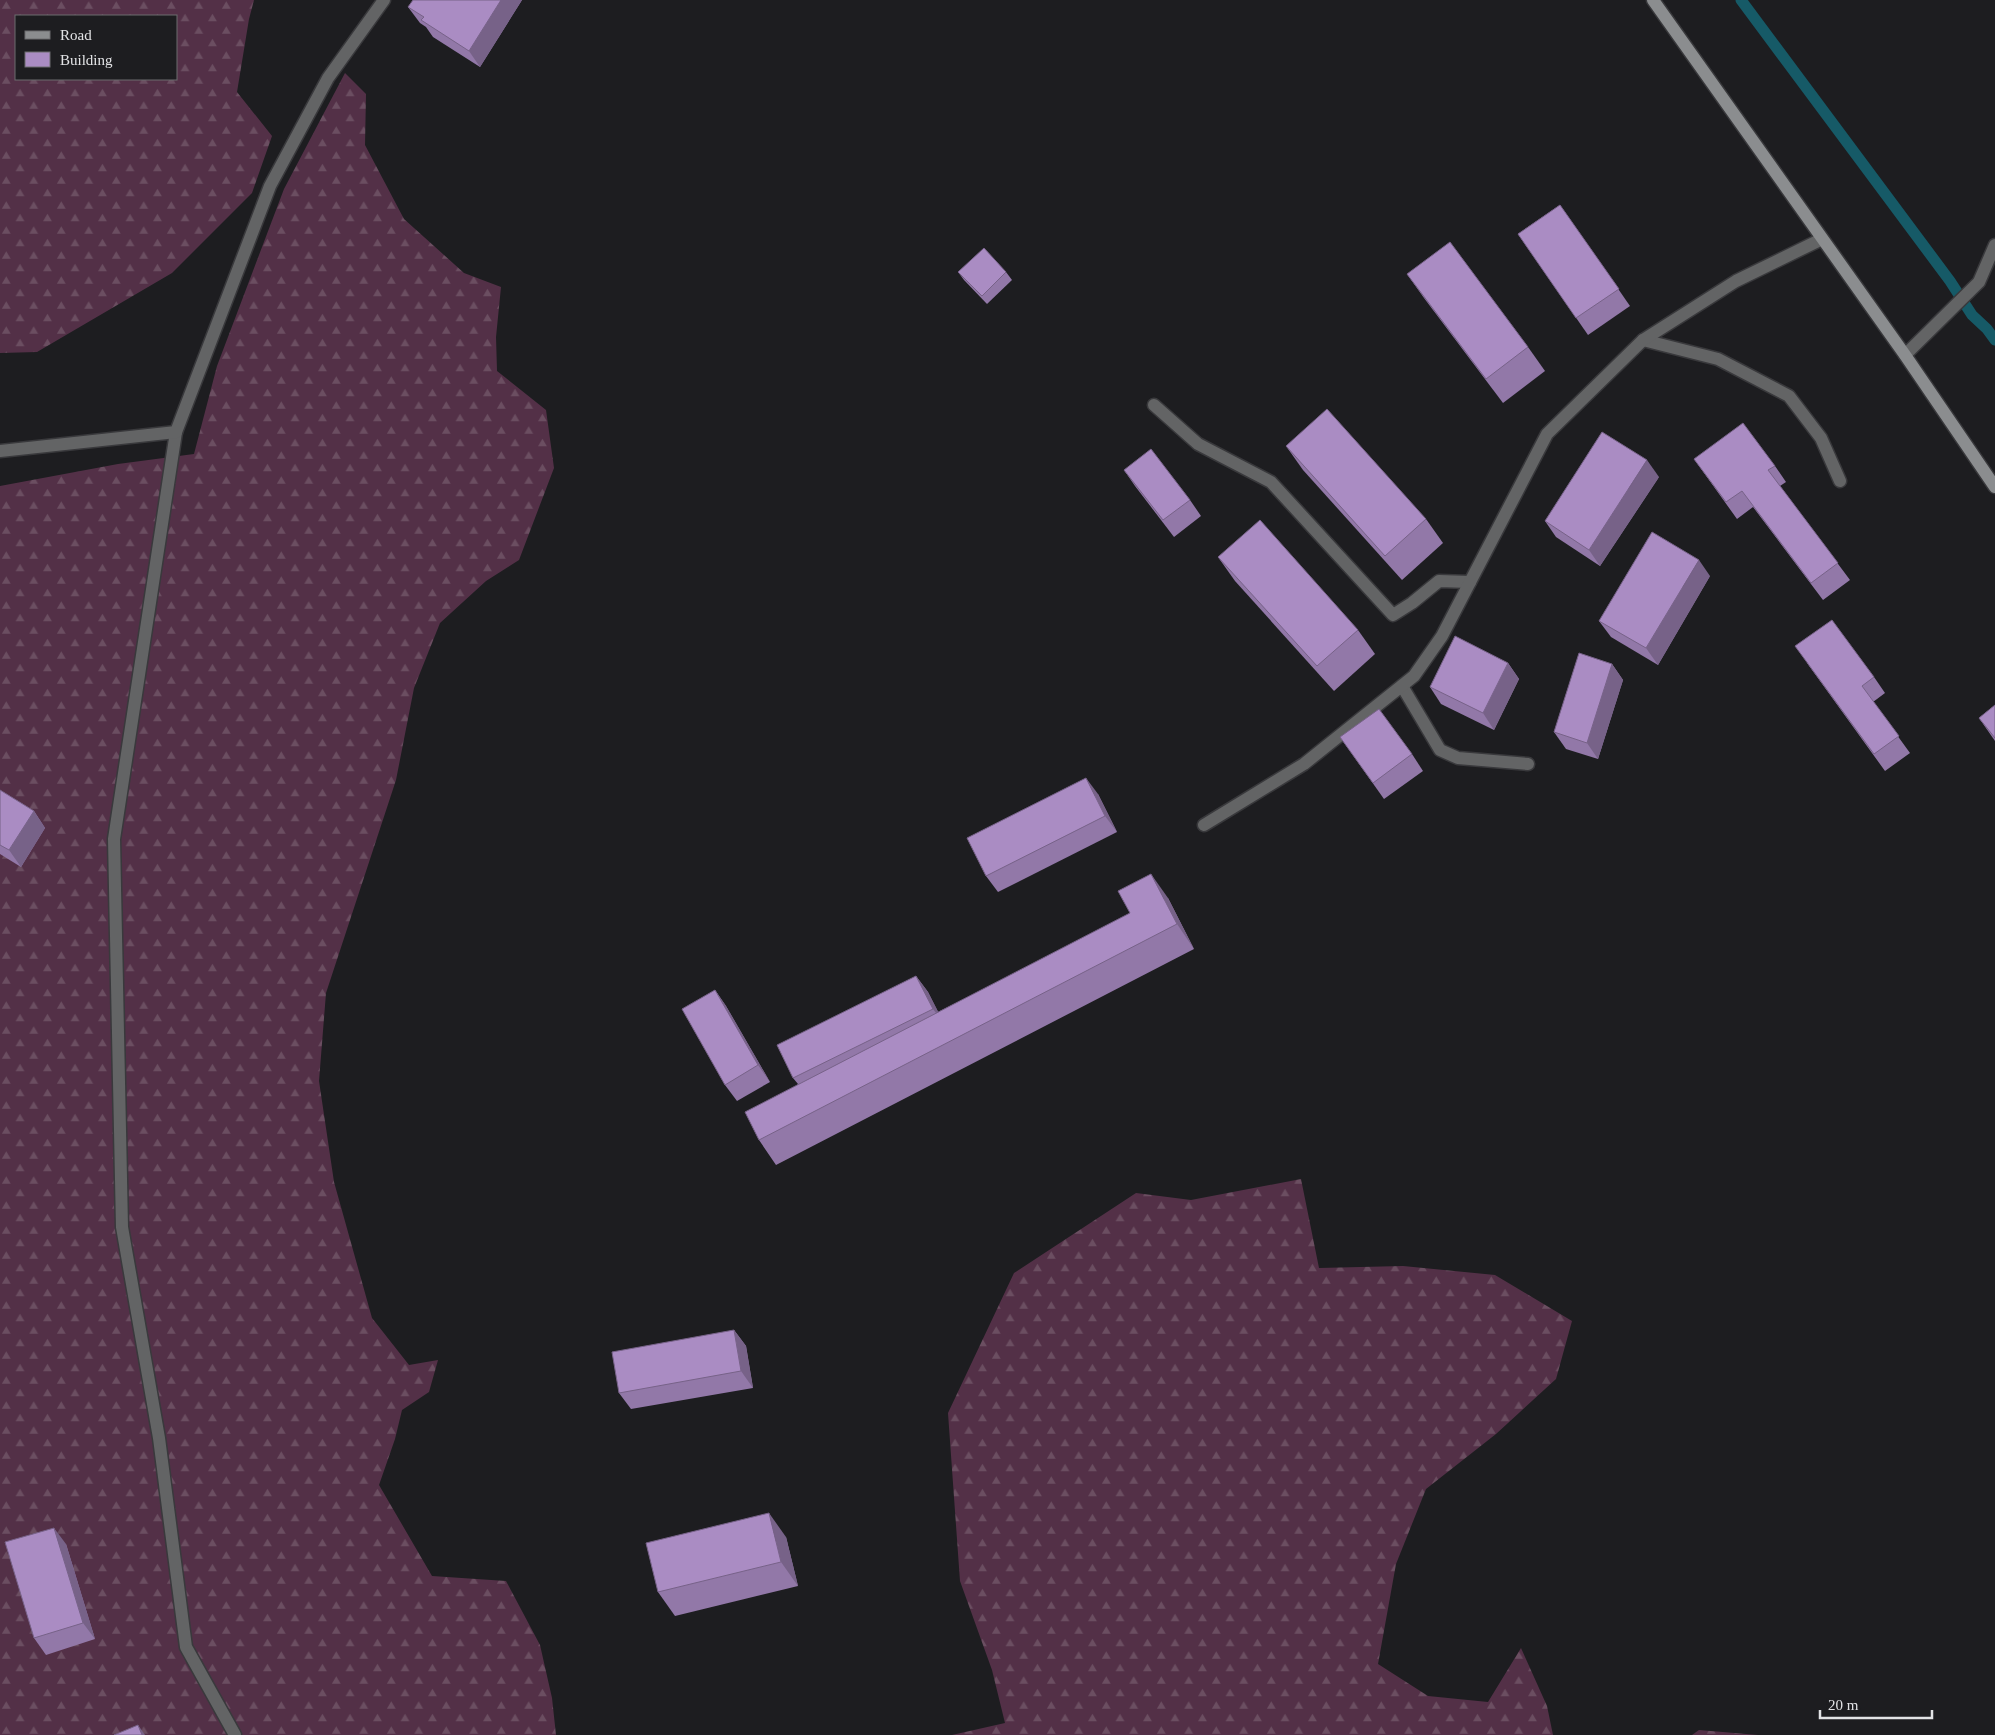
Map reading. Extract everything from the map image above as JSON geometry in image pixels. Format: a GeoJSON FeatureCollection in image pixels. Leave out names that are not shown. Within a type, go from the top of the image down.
{"type":"FeatureCollection","features":[{"type":"Feature","properties":{"kind":"main road"},"geometry":{"type":"LineString","coordinates":[[1653,0],[1905,355],[1995,487]]}},
{"type":"Feature","properties":{"kind":"street"},"geometry":{"type":"LineString","coordinates":[[236,1735],[186,1647],[159,1438],[122,1227],[114,839],[176,432],[270,186],[328,78],[384,0]]}},
{"type":"Feature","properties":{"kind":"street"},"geometry":{"type":"LineString","coordinates":[[1204,825],[1304,764],[1414,676],[1442,636],[1547,434],[1643,340],[1736,281],[1822,239]]}},
{"type":"Feature","properties":{"kind":"street"},"geometry":{"type":"LineString","coordinates":[[1905,355],[1979,282],[1995,245]]}},
{"type":"Feature","properties":{"kind":"street"},"geometry":{"type":"LineString","coordinates":[[1643,340],[1718,359],[1789,396],[1821,438],[1840,481]]}},
{"type":"Feature","properties":{"kind":"street"},"geometry":{"type":"LineString","coordinates":[[1154,405],[1198,444],[1271,482],[1393,615],[1412,603],[1439,581],[1470,582]]}},
{"type":"Feature","properties":{"kind":"street"},"geometry":{"type":"LineString","coordinates":[[0,451],[176,432]]}},
{"type":"Feature","properties":{"kind":"street"},"geometry":{"type":"LineString","coordinates":[[1402,686],[1440,750],[1458,758],[1528,764]]}},
{"type":"Feature","properties":{"kind":"green space"},"geometry":{"type":"Polygon","coordinates":[[[0,0],[254,0],[237,92],[272,136],[252,193],[172,273],[37,352],[0,353],[0,0]]]}},
{"type":"Feature","properties":{"kind":"green space"},"geometry":{"type":"Polygon","coordinates":[[[345,73],[366,94],[365,145],[404,219],[464,273],[501,287],[496,337],[497,371],[546,410],[554,468],[519,560],[486,581],[440,623],[414,688],[396,780],[326,993],[319,1081],[334,1182],[372,1318],[409,1365],[438,1360],[429,1392],[402,1410],[395,1439],[379,1485],[432,1576],[506,1581],[540,1645],[552,1698],[556,1735],[0,1735],[0,486],[118,464],[194,454],[217,366],[284,189],[345,73]]]}},
{"type":"Feature","properties":{"kind":"green space"},"geometry":{"type":"Polygon","coordinates":[[[1301,1179],[1319,1268],[1403,1266],[1495,1275],[1572,1321],[1556,1379],[1496,1434],[1426,1489],[1396,1564],[1378,1664],[1428,1696],[1488,1702],[1521,1648],[1547,1706],[1553,1735],[952,1735],[1005,1723],[992,1670],[960,1581],[948,1413],[1014,1273],[1136,1193],[1191,1200],[1301,1179]]]}},
{"type":"Feature","properties":{"kind":"green space"},"geometry":{"type":"Polygon","coordinates":[[[1699,1730],[1758,1735],[1692,1735],[1699,1730]]]}},
{"type":"Feature","properties":{"kind":"building"},"geometry":{"type":"Polygon","coordinates":[[[413,0],[501,0],[469,51],[421,20],[424,17],[408,7],[413,0]]]}},
{"type":"Feature","properties":{"kind":"building"},"geometry":{"type":"Polygon","coordinates":[[[1560,205],[1619,289],[1576,318],[1518,234],[1560,205]]]}},
{"type":"Feature","properties":{"kind":"building"},"geometry":{"type":"Polygon","coordinates":[[[1450,242],[1528,347],[1486,379],[1407,274],[1450,242]]]}},
{"type":"Feature","properties":{"kind":"building"},"geometry":{"type":"Polygon","coordinates":[[[984,248],[1006,272],[982,296],[958,272],[984,248]]]}},
{"type":"Feature","properties":{"kind":"building"},"geometry":{"type":"Polygon","coordinates":[[[1327,409],[1426,519],[1385,556],[1286,446],[1327,409]]]}},
{"type":"Feature","properties":{"kind":"building"},"geometry":{"type":"Polygon","coordinates":[[[1743,423],[1775,466],[1768,470],[1838,563],[1811,583],[1742,491],[1726,502],[1694,459],[1743,423]]]}},
{"type":"Feature","properties":{"kind":"building"},"geometry":{"type":"Polygon","coordinates":[[[1602,432],[1647,460],[1589,550],[1545,521],[1602,432]]]}},
{"type":"Feature","properties":{"kind":"building"},"geometry":{"type":"Polygon","coordinates":[[[1151,449],[1190,500],[1163,520],[1124,470],[1151,449]]]}},
{"type":"Feature","properties":{"kind":"building"},"geometry":{"type":"Polygon","coordinates":[[[1260,520],[1358,630],[1317,666],[1218,557],[1260,520]]]}},
{"type":"Feature","properties":{"kind":"building"},"geometry":{"type":"Polygon","coordinates":[[[1652,532],[1699,560],[1646,648],[1599,621],[1652,532]]]}},
{"type":"Feature","properties":{"kind":"building"},"geometry":{"type":"Polygon","coordinates":[[[1832,620],[1874,677],[1862,686],[1899,736],[1874,754],[1795,646],[1832,620]]]}},
{"type":"Feature","properties":{"kind":"building"},"geometry":{"type":"Polygon","coordinates":[[[1455,636],[1508,663],[1483,713],[1430,687],[1455,636]]]}},
{"type":"Feature","properties":{"kind":"building"},"geometry":{"type":"Polygon","coordinates":[[[1579,653],[1612,664],[1587,743],[1554,732],[1579,653]]]}},
{"type":"Feature","properties":{"kind":"building"},"geometry":{"type":"Polygon","coordinates":[[[1995,705],[1995,738],[1979,718],[1995,705]]]}},
{"type":"Feature","properties":{"kind":"building"},"geometry":{"type":"Polygon","coordinates":[[[1379,709],[1412,754],[1373,783],[1340,737],[1379,709]]]}},
{"type":"Feature","properties":{"kind":"building"},"geometry":{"type":"Polygon","coordinates":[[[1086,778],[1105,816],[986,876],[967,838],[1086,778]]]}},
{"type":"Feature","properties":{"kind":"building"},"geometry":{"type":"Polygon","coordinates":[[[0,790],[34,811],[9,850],[0,845],[0,790]]]}},
{"type":"Feature","properties":{"kind":"building"},"geometry":{"type":"Polygon","coordinates":[[[1151,874],[1177,924],[759,1140],[745,1112],[1130,913],[1118,891],[1151,874]]]}},
{"type":"Feature","properties":{"kind":"building"},"geometry":{"type":"Polygon","coordinates":[[[916,976],[933,1009],[793,1078],[777,1045],[916,976]]]}},
{"type":"Feature","properties":{"kind":"building"},"geometry":{"type":"Polygon","coordinates":[[[715,990],[758,1065],[725,1085],[682,1009],[715,990]]]}},
{"type":"Feature","properties":{"kind":"building"},"geometry":{"type":"Polygon","coordinates":[[[734,1330],[741,1371],[619,1393],[612,1352],[734,1330]]]}},
{"type":"Feature","properties":{"kind":"building"},"geometry":{"type":"Polygon","coordinates":[[[769,1513],[781,1562],[658,1592],[646,1543],[769,1513]]]}},
{"type":"Feature","properties":{"kind":"building"},"geometry":{"type":"Polygon","coordinates":[[[54,1528],[83,1623],[34,1638],[5,1542],[54,1528]]]}},
{"type":"Feature","properties":{"kind":"building"},"geometry":{"type":"Polygon","coordinates":[[[138,1725],[142,1735],[114,1735],[138,1725]]]}},
{"type":"Feature","properties":{"kind":"waterway"},"geometry":{"type":"LineString","coordinates":[[1741,0],[1950,281],[1972,315],[1987,329],[1995,340]]}}]}
